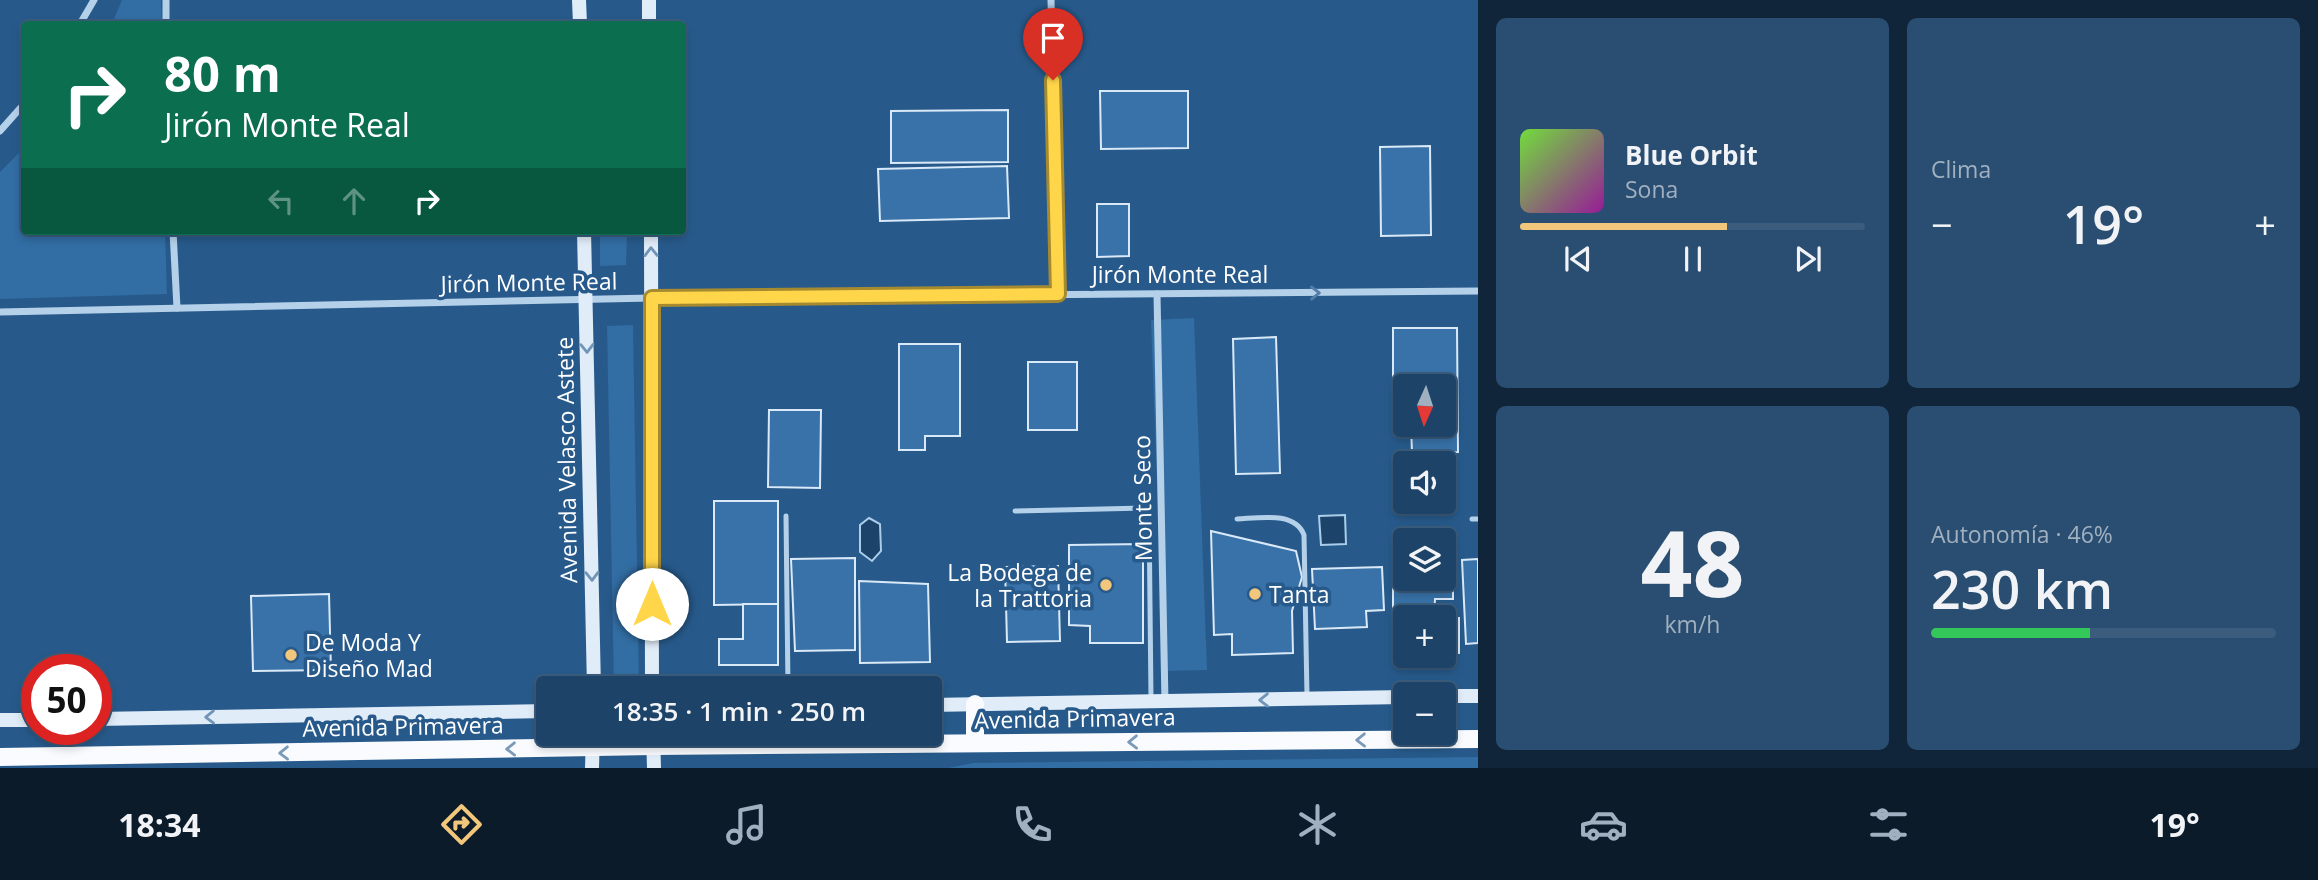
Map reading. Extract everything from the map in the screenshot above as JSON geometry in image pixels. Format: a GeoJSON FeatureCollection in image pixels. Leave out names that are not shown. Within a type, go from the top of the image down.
{"type":"FeatureCollection","features":[{"type":"Feature","properties":{"kind":"main road"},"geometry":{"type":"LineString","coordinates":[[579,0],[580,21]]}},
{"type":"Feature","properties":{"kind":"main road"},"geometry":{"type":"LineString","coordinates":[[649,0],[649,21]]}},
{"type":"Feature","properties":{"kind":"main road","name":"Avenida Velasco Astete"},"geometry":{"type":"LineString","coordinates":[[584,235],[594,676]]}},
{"type":"Feature","properties":{"kind":"main road"},"geometry":{"type":"LineString","coordinates":[[651,235],[652,676]]}},
{"type":"Feature","properties":{"kind":"main road"},"geometry":{"type":"LineString","coordinates":[[1456,696],[1478,696]]}},
{"type":"Feature","properties":{"kind":"main road","name":"Avenida Primavera"},"geometry":{"type":"LineString","coordinates":[[942,705],[1393,697]]}},
{"type":"Feature","properties":{"kind":"main road"},"geometry":{"type":"LineString","coordinates":[[975,704],[975,743]]}},
{"type":"Feature","properties":{"kind":"main road","name":"Avenida Primavera"},"geometry":{"type":"LineString","coordinates":[[112,719],[536,711]]}},
{"type":"Feature","properties":{"kind":"main road"},"geometry":{"type":"LineString","coordinates":[[0,720],[21,720]]}},
{"type":"Feature","properties":{"kind":"main road","name":"Avenida Primavera"},"geometry":{"type":"LineString","coordinates":[[942,743],[1478,739]]}},
{"type":"Feature","properties":{"kind":"main road","name":"Avenida Primavera"},"geometry":{"type":"LineString","coordinates":[[0,757],[536,742]]}},
{"type":"Feature","properties":{"kind":"main road"},"geometry":{"type":"LineString","coordinates":[[593,746],[593,768]]}},
{"type":"Feature","properties":{"kind":"main road"},"geometry":{"type":"LineString","coordinates":[[653,746],[654,768]]}},
{"type":"Feature","properties":{"kind":"street"},"geometry":{"type":"LineString","coordinates":[[81,21],[94,0]]}},
{"type":"Feature","properties":{"kind":"street"},"geometry":{"type":"LineString","coordinates":[[166,0],[166,21]]}},
{"type":"Feature","properties":{"kind":"street"},"geometry":{"type":"LineString","coordinates":[[1051,0],[1058,294]]}},
{"type":"Feature","properties":{"kind":"street"},"geometry":{"type":"LineString","coordinates":[[0,131],[21,107]]}},
{"type":"Feature","properties":{"kind":"street"},"geometry":{"type":"LineString","coordinates":[[173,235],[177,308]]}},
{"type":"Feature","properties":{"kind":"street","name":"Jirón Monte Real"},"geometry":{"type":"LineString","coordinates":[[0,312],[652,298],[1478,291]]}},
{"type":"Feature","properties":{"kind":"street","name":"Monte Seco"},"geometry":{"type":"LineString","coordinates":[[1157,294],[1158,702]]}},
{"type":"Feature","properties":{"kind":"lane"},"geometry":{"type":"LineString","coordinates":[[1015,511],[1145,508],[1149,511],[1158,702]]}},
{"type":"Feature","properties":{"kind":"lane"},"geometry":{"type":"LineString","coordinates":[[786,516],[788,676]]}},
{"type":"Feature","properties":{"kind":"lane"},"geometry":{"type":"LineString","coordinates":[[1237,519],[1279,518],[1293,521],[1301,527],[1304,535],[1307,699]]}},
{"type":"Feature","properties":{"kind":"shaded area"},"geometry":{"type":"Polygon","coordinates":[[[122,0],[161,0],[162,21],[113,21],[122,0]]]}},
{"type":"Feature","properties":{"kind":"shaded area"},"geometry":{"type":"Polygon","coordinates":[[[21,151],[21,235],[165,235],[167,294],[0,299],[0,172],[21,151]]]}},
{"type":"Feature","properties":{"kind":"shaded area"},"geometry":{"type":"Polygon","coordinates":[[[600,235],[627,235],[626,265],[600,266],[600,235]]]}},
{"type":"Feature","properties":{"kind":"shaded area"},"geometry":{"type":"Polygon","coordinates":[[[1194,318],[1207,670],[1164,671],[1151,320],[1194,318]]]}},
{"type":"Feature","properties":{"kind":"shaded area"},"geometry":{"type":"Polygon","coordinates":[[[633,325],[639,676],[614,676],[607,326],[633,325]]]}},
{"type":"Feature","properties":{"kind":"shaded area"},"geometry":{"type":"Polygon","coordinates":[[[1345,515],[1346,544],[1321,545],[1319,516],[1345,515]]]}},
{"type":"Feature","properties":{"kind":"shaded area"},"geometry":{"type":"Polygon","coordinates":[[[869,518],[880,524],[881,551],[872,561],[860,552],[860,525],[869,518]]]}},
{"type":"Feature","properties":{"kind":"shaded area"},"geometry":{"type":"Polygon","coordinates":[[[1478,757],[1478,768],[948,768],[973,763],[1478,757]]]}},
{"type":"Feature","properties":{"kind":"building"},"geometry":{"type":"Polygon","coordinates":[[[1100,91],[1188,91],[1188,148],[1101,149],[1100,91]]]}},
{"type":"Feature","properties":{"kind":"building"},"geometry":{"type":"Polygon","coordinates":[[[1008,110],[1008,162],[891,163],[891,111],[1008,110]]]}},
{"type":"Feature","properties":{"kind":"building"},"geometry":{"type":"Polygon","coordinates":[[[1430,146],[1431,235],[1381,236],[1380,147],[1430,146]]]}},
{"type":"Feature","properties":{"kind":"building"},"geometry":{"type":"Polygon","coordinates":[[[1007,166],[1009,218],[880,221],[878,169],[1007,166]]]}},
{"type":"Feature","properties":{"kind":"building"},"geometry":{"type":"Polygon","coordinates":[[[1097,204],[1129,204],[1129,256],[1097,257],[1097,204]]]}},
{"type":"Feature","properties":{"kind":"building"},"geometry":{"type":"Polygon","coordinates":[[[1393,328],[1457,328],[1458,452],[1412,451],[1411,438],[1456,438],[1456,374],[1393,374],[1393,328]]]}},
{"type":"Feature","properties":{"kind":"building"},"geometry":{"type":"Polygon","coordinates":[[[1276,337],[1280,473],[1236,474],[1233,339],[1276,337]]]}},
{"type":"Feature","properties":{"kind":"building"},"geometry":{"type":"Polygon","coordinates":[[[899,344],[960,344],[960,436],[925,436],[925,450],[899,450],[899,344]]]}},
{"type":"Feature","properties":{"kind":"building"},"geometry":{"type":"Polygon","coordinates":[[[1028,362],[1077,362],[1077,430],[1028,430],[1028,362]]]}},
{"type":"Feature","properties":{"kind":"building"},"geometry":{"type":"Polygon","coordinates":[[[769,410],[821,410],[820,488],[768,487],[769,410]]]}},
{"type":"Feature","properties":{"kind":"building"},"geometry":{"type":"Polygon","coordinates":[[[714,501],[778,501],[778,604],[714,605],[714,501]]]}},
{"type":"Feature","properties":{"kind":"building","name":"Tanta"},"geometry":{"type":"Polygon","coordinates":[[[1211,531],[1296,551],[1302,577],[1292,611],[1293,653],[1232,655],[1232,634],[1214,635],[1211,531]]]}},
{"type":"Feature","properties":{"kind":"building","name":"La Bodega de la Trattoria"},"geometry":{"type":"Polygon","coordinates":[[[1143,544],[1143,643],[1090,643],[1090,626],[1069,625],[1069,545],[1143,544]]]}},
{"type":"Feature","properties":{"kind":"building"},"geometry":{"type":"Polygon","coordinates":[[[855,558],[855,650],[795,651],[791,559],[855,558]]]}},
{"type":"Feature","properties":{"kind":"building"},"geometry":{"type":"Polygon","coordinates":[[[1478,559],[1478,643],[1466,644],[1462,560],[1478,559]]]}},
{"type":"Feature","properties":{"kind":"building"},"geometry":{"type":"Polygon","coordinates":[[[1058,566],[1060,641],[1007,642],[1005,567],[1058,566]]]}},
{"type":"Feature","properties":{"kind":"building"},"geometry":{"type":"Polygon","coordinates":[[[1382,567],[1384,610],[1366,611],[1367,627],[1315,629],[1312,569],[1382,567]]]}},
{"type":"Feature","properties":{"kind":"building"},"geometry":{"type":"Polygon","coordinates":[[[859,581],[928,584],[930,662],[860,663],[859,581]]]}},
{"type":"Feature","properties":{"kind":"building"},"geometry":{"type":"Polygon","coordinates":[[[1393,591],[1453,591],[1453,599],[1435,599],[1435,605],[1393,605],[1393,591]]]}},
{"type":"Feature","properties":{"kind":"building"},"geometry":{"type":"Polygon","coordinates":[[[329,594],[331,670],[253,671],[251,596],[329,594]]]}},
{"type":"Feature","properties":{"kind":"building"},"geometry":{"type":"Polygon","coordinates":[[[743,604],[778,604],[778,665],[719,665],[719,639],[743,639],[743,604]]]}},
{"type":"Feature","properties":{"kind":"building"},"geometry":{"type":"Polygon","coordinates":[[[1456,618],[1459,618],[1459,653],[1456,653],[1456,618]]]}},
{"type":"Feature","properties":{"kind":"place","name":"La Bodega de la Trattoria"},"geometry":{"type":"Point","coordinates":[1106,585]}},
{"type":"Feature","properties":{"kind":"place","name":"Tanta"},"geometry":{"type":"Point","coordinates":[1255,594]}},
{"type":"Feature","properties":{"kind":"place","name":"De Moda Y Diseño Mad"},"geometry":{"type":"Point","coordinates":[291,655]}},
{"type":"Feature","properties":{"kind":"route"},"geometry":{"type":"LineString","coordinates":[[652,604],[652,298],[1058,294],[1053,80]]}}]}
